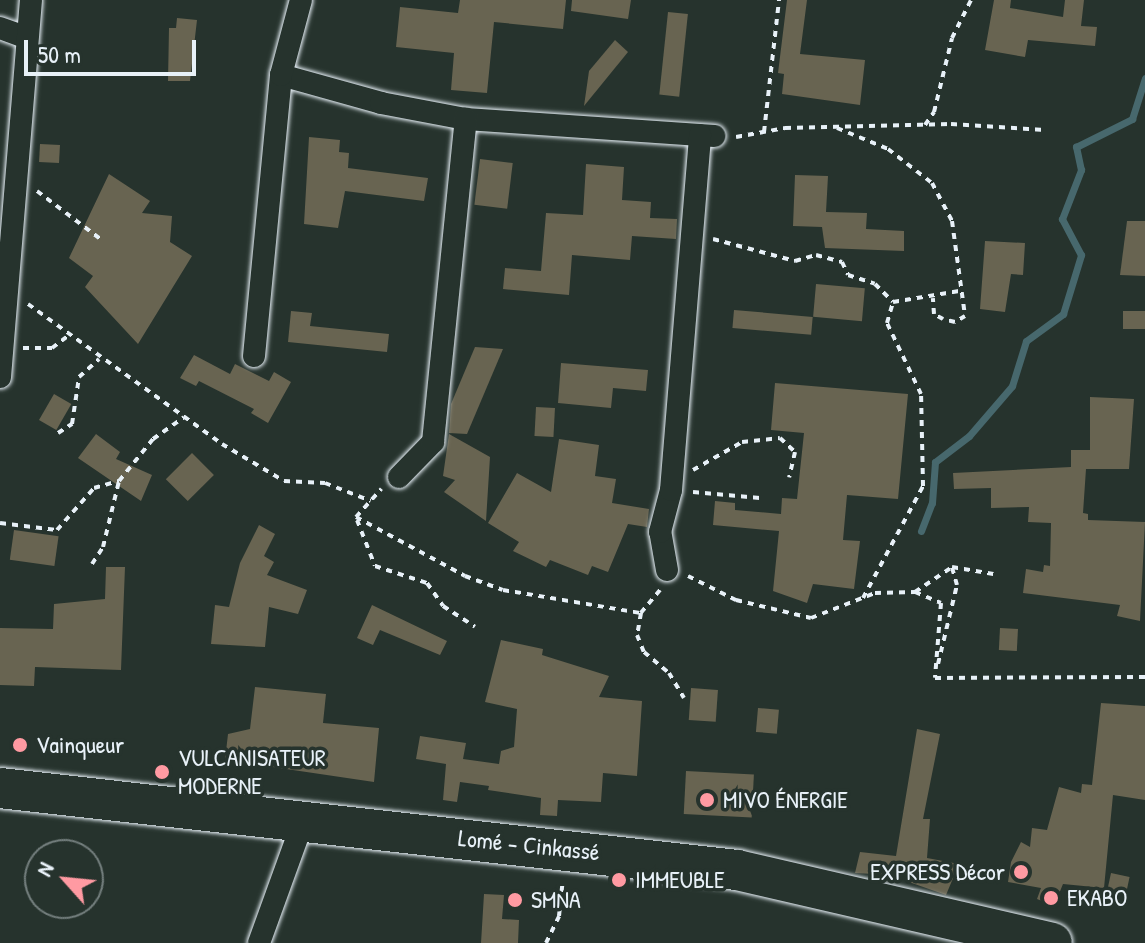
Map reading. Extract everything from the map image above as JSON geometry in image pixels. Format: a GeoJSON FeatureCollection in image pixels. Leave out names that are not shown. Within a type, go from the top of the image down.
{"type":"FeatureCollection","features":[{"type":"Feature","properties":{"kind":"highway","name":"Lomé - Cinkassé"},"geometry":{"type":"LineString","coordinates":[[0,788],[304,819],[737,870],[1052,943]]}},
{"type":"Feature","properties":{"kind":"street"},"geometry":{"type":"LineString","coordinates":[[0,377],[10,290],[31,0]]}},
{"type":"Feature","properties":{"kind":"street"},"geometry":{"type":"LineString","coordinates":[[254,356],[281,75],[301,0]]}},
{"type":"Feature","properties":{"kind":"street"},"geometry":{"type":"LineString","coordinates":[[0,28],[27,38]]}},
{"type":"Feature","properties":{"kind":"street"},"geometry":{"type":"LineString","coordinates":[[281,75],[381,103],[466,119],[707,135],[691,240],[671,487],[660,532],[667,570]]}},
{"type":"Feature","properties":{"kind":"street"},"geometry":{"type":"LineString","coordinates":[[399,477],[433,442],[466,119]]}},
{"type":"Feature","properties":{"kind":"street"},"geometry":{"type":"LineString","coordinates":[[259,943],[304,819]]}},
{"type":"Feature","properties":{"kind":"path"},"geometry":{"type":"LineString","coordinates":[[764,132],[779,0]]}},
{"type":"Feature","properties":{"kind":"path"},"geometry":{"type":"LineString","coordinates":[[925,125],[934,112],[952,38],[971,0]]}},
{"type":"Feature","properties":{"kind":"path"},"geometry":{"type":"LineString","coordinates":[[707,135],[925,125],[1045,130]]}},
{"type":"Feature","properties":{"kind":"path"},"geometry":{"type":"LineString","coordinates":[[835,127],[888,149],[932,183],[952,221],[959,291],[968,308],[955,322],[934,314],[933,298]]}},
{"type":"Feature","properties":{"kind":"path"},"geometry":{"type":"LineString","coordinates":[[17,179],[103,241]]}},
{"type":"Feature","properties":{"kind":"path"},"geometry":{"type":"LineString","coordinates":[[691,240],[711,239],[795,261],[816,255],[842,262],[848,275],[875,284],[893,302]]}},
{"type":"Feature","properties":{"kind":"path"},"geometry":{"type":"LineString","coordinates":[[10,290],[99,359],[284,481],[325,483],[371,501]]}},
{"type":"Feature","properties":{"kind":"path"},"geometry":{"type":"LineString","coordinates":[[893,302],[933,298],[959,291]]}},
{"type":"Feature","properties":{"kind":"path"},"geometry":{"type":"LineString","coordinates":[[861,600],[923,486],[921,394],[887,323],[893,302]]}},
{"type":"Feature","properties":{"kind":"path"},"geometry":{"type":"LineString","coordinates":[[4,342],[52,348],[68,336]]}},
{"type":"Feature","properties":{"kind":"path"},"geometry":{"type":"LineString","coordinates":[[58,433],[72,424],[79,377],[99,359]]}},
{"type":"Feature","properties":{"kind":"path"},"geometry":{"type":"LineString","coordinates":[[92,564],[103,547],[104,528],[119,481],[153,439],[184,417]]}},
{"type":"Feature","properties":{"kind":"path"},"geometry":{"type":"LineString","coordinates":[[671,487],[742,442],[780,438],[795,452],[789,477]]}},
{"type":"Feature","properties":{"kind":"path"},"geometry":{"type":"LineString","coordinates":[[356,517],[399,477]]}},
{"type":"Feature","properties":{"kind":"path"},"geometry":{"type":"LineString","coordinates":[[0,523],[57,530],[94,488],[119,481]]}},
{"type":"Feature","properties":{"kind":"path"},"geometry":{"type":"LineString","coordinates":[[671,487],[760,498]]}},
{"type":"Feature","properties":{"kind":"path"},"geometry":{"type":"LineString","coordinates":[[356,517],[454,570],[503,590],[641,613]]}},
{"type":"Feature","properties":{"kind":"path"},"geometry":{"type":"LineString","coordinates":[[356,517],[375,566],[427,583],[443,606],[475,627]]}},
{"type":"Feature","properties":{"kind":"path"},"geometry":{"type":"LineString","coordinates":[[915,592],[952,567],[993,574]]}},
{"type":"Feature","properties":{"kind":"path"},"geometry":{"type":"LineString","coordinates":[[935,678],[957,585],[952,567]]}},
{"type":"Feature","properties":{"kind":"path"},"geometry":{"type":"LineString","coordinates":[[684,698],[669,673],[644,652],[637,635],[641,613],[659,597],[667,570],[736,600],[811,618],[875,593],[915,592],[941,603],[935,678]]}},
{"type":"Feature","properties":{"kind":"path"},"geometry":{"type":"LineString","coordinates":[[935,678],[1145,677]]}},
{"type":"Feature","properties":{"kind":"path"},"geometry":{"type":"LineString","coordinates":[[546,943],[559,916],[567,849]]}},
{"type":"Feature","properties":{"kind":"building"},"geometry":{"type":"Polygon","coordinates":[[[460,0],[566,0],[563,29],[494,22],[487,93],[451,90],[454,53],[396,47],[400,7],[458,13],[460,0]]]}},
{"type":"Feature","properties":{"kind":"building"},"geometry":{"type":"Polygon","coordinates":[[[572,0],[631,0],[628,19],[571,11],[572,0]]]}},
{"type":"Feature","properties":{"kind":"building"},"geometry":{"type":"Polygon","coordinates":[[[787,0],[807,0],[800,54],[865,60],[860,105],[782,94],[784,74],[778,73],[787,0]]]}},
{"type":"Feature","properties":{"kind":"building"},"geometry":{"type":"Polygon","coordinates":[[[994,0],[1011,0],[1010,8],[1063,17],[1065,0],[1084,0],[1081,26],[1097,27],[1095,46],[1028,40],[1025,57],[985,50],[994,0]]]}},
{"type":"Feature","properties":{"kind":"building"},"geometry":{"type":"Polygon","coordinates":[[[668,12],[688,14],[679,97],[659,95],[668,12]]]}},
{"type":"Feature","properties":{"kind":"building"},"geometry":{"type":"Polygon","coordinates":[[[177,18],[197,20],[190,81],[168,81],[169,28],[176,28],[177,18]]]}},
{"type":"Feature","properties":{"kind":"building"},"geometry":{"type":"Polygon","coordinates":[[[615,40],[628,52],[584,106],[589,71],[615,40]]]}},
{"type":"Feature","properties":{"kind":"building"},"geometry":{"type":"Polygon","coordinates":[[[309,137],[340,140],[339,152],[349,153],[348,168],[428,178],[424,201],[345,191],[338,228],[304,224],[309,137]]]}},
{"type":"Feature","properties":{"kind":"building"},"geometry":{"type":"Polygon","coordinates":[[[40,144],[60,145],[59,163],[39,162],[40,144]]]}},
{"type":"Feature","properties":{"kind":"building"},"geometry":{"type":"Polygon","coordinates":[[[480,159],[513,163],[507,209],[474,205],[480,159]]]}},
{"type":"Feature","properties":{"kind":"building"},"geometry":{"type":"Polygon","coordinates":[[[586,164],[624,167],[622,200],[651,202],[650,218],[677,219],[676,239],[632,236],[630,260],[572,255],[569,295],[503,289],[505,268],[541,271],[546,213],[583,215],[586,164]]]}},
{"type":"Feature","properties":{"kind":"building"},"geometry":{"type":"Polygon","coordinates":[[[109,174],[150,201],[142,213],[172,216],[170,242],[192,256],[138,344],[85,287],[93,276],[69,258],[109,174]]]}},
{"type":"Feature","properties":{"kind":"building"},"geometry":{"type":"Polygon","coordinates":[[[795,175],[828,176],[826,212],[867,213],[866,229],[904,231],[904,251],[825,248],[822,227],[793,226],[795,175]]]}},
{"type":"Feature","properties":{"kind":"building"},"geometry":{"type":"Polygon","coordinates":[[[1127,221],[1145,221],[1145,276],[1120,275],[1127,221]]]}},
{"type":"Feature","properties":{"kind":"building"},"geometry":{"type":"Polygon","coordinates":[[[985,241],[1025,243],[1023,275],[1011,274],[1005,312],[980,309],[985,241]]]}},
{"type":"Feature","properties":{"kind":"building"},"geometry":{"type":"Polygon","coordinates":[[[816,284],[865,288],[862,321],[813,317],[816,284]]]}},
{"type":"Feature","properties":{"kind":"building"},"geometry":{"type":"Polygon","coordinates":[[[734,310],[813,317],[811,335],[732,328],[734,310]]]}},
{"type":"Feature","properties":{"kind":"building"},"geometry":{"type":"Polygon","coordinates":[[[291,311],[312,313],[310,326],[389,334],[387,352],[288,342],[291,311]]]}},
{"type":"Feature","properties":{"kind":"building"},"geometry":{"type":"Polygon","coordinates":[[[1123,311],[1145,311],[1145,329],[1123,329],[1123,311]]]}},
{"type":"Feature","properties":{"kind":"building"},"geometry":{"type":"Polygon","coordinates":[[[475,347],[503,349],[467,434],[449,433],[451,404],[475,347]]]}},
{"type":"Feature","properties":{"kind":"building"},"geometry":{"type":"Polygon","coordinates":[[[194,355],[230,374],[235,364],[269,381],[274,372],[291,382],[268,423],[251,413],[254,409],[199,381],[196,386],[180,378],[194,355]]]}},
{"type":"Feature","properties":{"kind":"building"},"geometry":{"type":"Polygon","coordinates":[[[561,363],[648,370],[646,391],[613,388],[611,408],[558,403],[561,363]]]}},
{"type":"Feature","properties":{"kind":"building"},"geometry":{"type":"Polygon","coordinates":[[[775,383],[908,394],[898,499],[847,495],[843,540],[860,541],[854,589],[813,584],[807,603],[773,591],[779,531],[713,525],[715,501],[735,503],[735,510],[781,514],[782,498],[797,499],[804,433],[771,430],[775,383]]]}},
{"type":"Feature","properties":{"kind":"building"},"geometry":{"type":"Polygon","coordinates":[[[54,394],[71,404],[56,430],[39,420],[54,394]]]}},
{"type":"Feature","properties":{"kind":"building"},"geometry":{"type":"Polygon","coordinates":[[[1090,397],[1134,399],[1129,469],[1086,469],[1083,513],[1088,514],[1088,520],[1145,522],[1140,621],[1117,616],[1120,605],[1023,593],[1026,569],[1043,572],[1044,565],[1050,566],[1051,523],[1028,522],[1029,507],[991,508],[991,488],[954,489],[953,473],[1071,467],[1071,450],[1090,450],[1090,397]]]}},
{"type":"Feature","properties":{"kind":"building"},"geometry":{"type":"Polygon","coordinates":[[[536,407],[555,408],[553,437],[534,436],[536,407]]]}},
{"type":"Feature","properties":{"kind":"building"},"geometry":{"type":"Polygon","coordinates":[[[96,434],[120,452],[116,459],[152,475],[141,501],[78,458],[96,434]]]}},
{"type":"Feature","properties":{"kind":"building"},"geometry":{"type":"Polygon","coordinates":[[[449,434],[490,457],[486,521],[444,492],[455,480],[443,476],[449,434]]]}},
{"type":"Feature","properties":{"kind":"building"},"geometry":{"type":"Polygon","coordinates":[[[559,439],[599,445],[595,476],[616,479],[612,503],[649,509],[647,527],[628,524],[608,572],[592,566],[588,575],[550,560],[546,567],[513,551],[519,542],[488,523],[517,473],[551,492],[559,439]]]}},
{"type":"Feature","properties":{"kind":"building"},"geometry":{"type":"Polygon","coordinates":[[[192,453],[214,475],[188,501],[166,479],[192,453]]]}},
{"type":"Feature","properties":{"kind":"building"},"geometry":{"type":"Polygon","coordinates":[[[259,525],[275,534],[264,556],[274,562],[267,575],[307,590],[298,614],[269,607],[265,647],[211,644],[215,605],[229,607],[240,563],[259,525]]]}},
{"type":"Feature","properties":{"kind":"building"},"geometry":{"type":"Polygon","coordinates":[[[14,530],[59,536],[54,566],[10,560],[14,530]]]}},
{"type":"Feature","properties":{"kind":"building"},"geometry":{"type":"Polygon","coordinates":[[[106,567],[125,567],[121,670],[35,667],[34,686],[0,685],[0,628],[53,629],[54,604],[105,599],[106,567]]]}},
{"type":"Feature","properties":{"kind":"building"},"geometry":{"type":"Polygon","coordinates":[[[372,605],[447,641],[440,655],[380,630],[373,645],[357,638],[372,605]]]}},
{"type":"Feature","properties":{"kind":"building"},"geometry":{"type":"Polygon","coordinates":[[[1000,628],[1018,629],[1017,651],[999,650],[1000,628]]]}},
{"type":"Feature","properties":{"kind":"building"},"geometry":{"type":"Polygon","coordinates":[[[501,640],[543,649],[542,655],[609,676],[599,697],[642,701],[637,776],[603,773],[601,802],[558,800],[557,816],[540,815],[541,798],[488,790],[489,786],[460,782],[457,802],[443,800],[446,764],[416,759],[420,736],[466,743],[463,759],[499,764],[501,751],[514,747],[517,709],[485,702],[501,640]]]}},
{"type":"Feature","properties":{"kind":"building"},"geometry":{"type":"Polygon","coordinates":[[[255,687],[326,694],[323,723],[379,728],[374,782],[225,760],[228,734],[250,729],[255,687]]]}},
{"type":"Feature","properties":{"kind":"building"},"geometry":{"type":"Polygon","coordinates":[[[691,688],[718,690],[716,722],[689,720],[691,688]]]}},
{"type":"Feature","properties":{"kind":"building"},"geometry":{"type":"Polygon","coordinates":[[[1101,703],[1145,706],[1145,800],[1113,795],[1104,888],[1063,884],[1054,906],[1037,899],[1041,888],[1008,882],[1011,862],[1021,842],[1030,847],[1032,828],[1047,830],[1059,787],[1081,793],[1082,784],[1092,785],[1101,703]]]}},
{"type":"Feature","properties":{"kind":"building"},"geometry":{"type":"Polygon","coordinates":[[[758,708],[779,710],[777,734],[756,732],[758,708]]]}},
{"type":"Feature","properties":{"kind":"building"},"geometry":{"type":"Polygon","coordinates":[[[917,729],[940,734],[923,819],[930,819],[927,858],[959,864],[946,895],[909,882],[912,876],[855,873],[860,852],[896,856],[917,729]]]}},
{"type":"Feature","properties":{"kind":"building"},"geometry":{"type":"Polygon","coordinates":[[[686,771],[754,775],[752,817],[684,814],[686,771]]]}},
{"type":"Feature","properties":{"kind":"building"},"geometry":{"type":"Polygon","coordinates":[[[1111,873],[1130,877],[1126,896],[1107,892],[1111,873]]]}},
{"type":"Feature","properties":{"kind":"building"},"geometry":{"type":"Polygon","coordinates":[[[484,894],[504,895],[502,919],[519,920],[518,943],[481,943],[484,894]]]}},
{"type":"Feature","properties":{"kind":"waterway"},"geometry":{"type":"LineString","coordinates":[[921,531],[932,503],[935,462],[969,436],[1012,386],[1026,341],[1063,314],[1081,255],[1062,219],[1081,170],[1076,147],[1132,119],[1145,78]]}},
{"type":"Feature","properties":{"kind":"place","name":"Vainqueur"},"geometry":{"type":"Point","coordinates":[20,745]}},
{"type":"Feature","properties":{"kind":"place","name":"VULCANISATEUR MODERNE"},"geometry":{"type":"Point","coordinates":[162,772]}},
{"type":"Feature","properties":{"kind":"place","name":"MIVO ÉNERGIE"},"geometry":{"type":"Point","coordinates":[707,800]}},
{"type":"Feature","properties":{"kind":"place","name":"EXPRESS Décor"},"geometry":{"type":"Point","coordinates":[1021,872]}},
{"type":"Feature","properties":{"kind":"place","name":"IMMEUBLE"},"geometry":{"type":"Point","coordinates":[619,880]}},
{"type":"Feature","properties":{"kind":"place","name":"EKABO"},"geometry":{"type":"Point","coordinates":[1051,898]}},
{"type":"Feature","properties":{"kind":"place","name":"SMNA"},"geometry":{"type":"Point","coordinates":[515,900]}}]}
